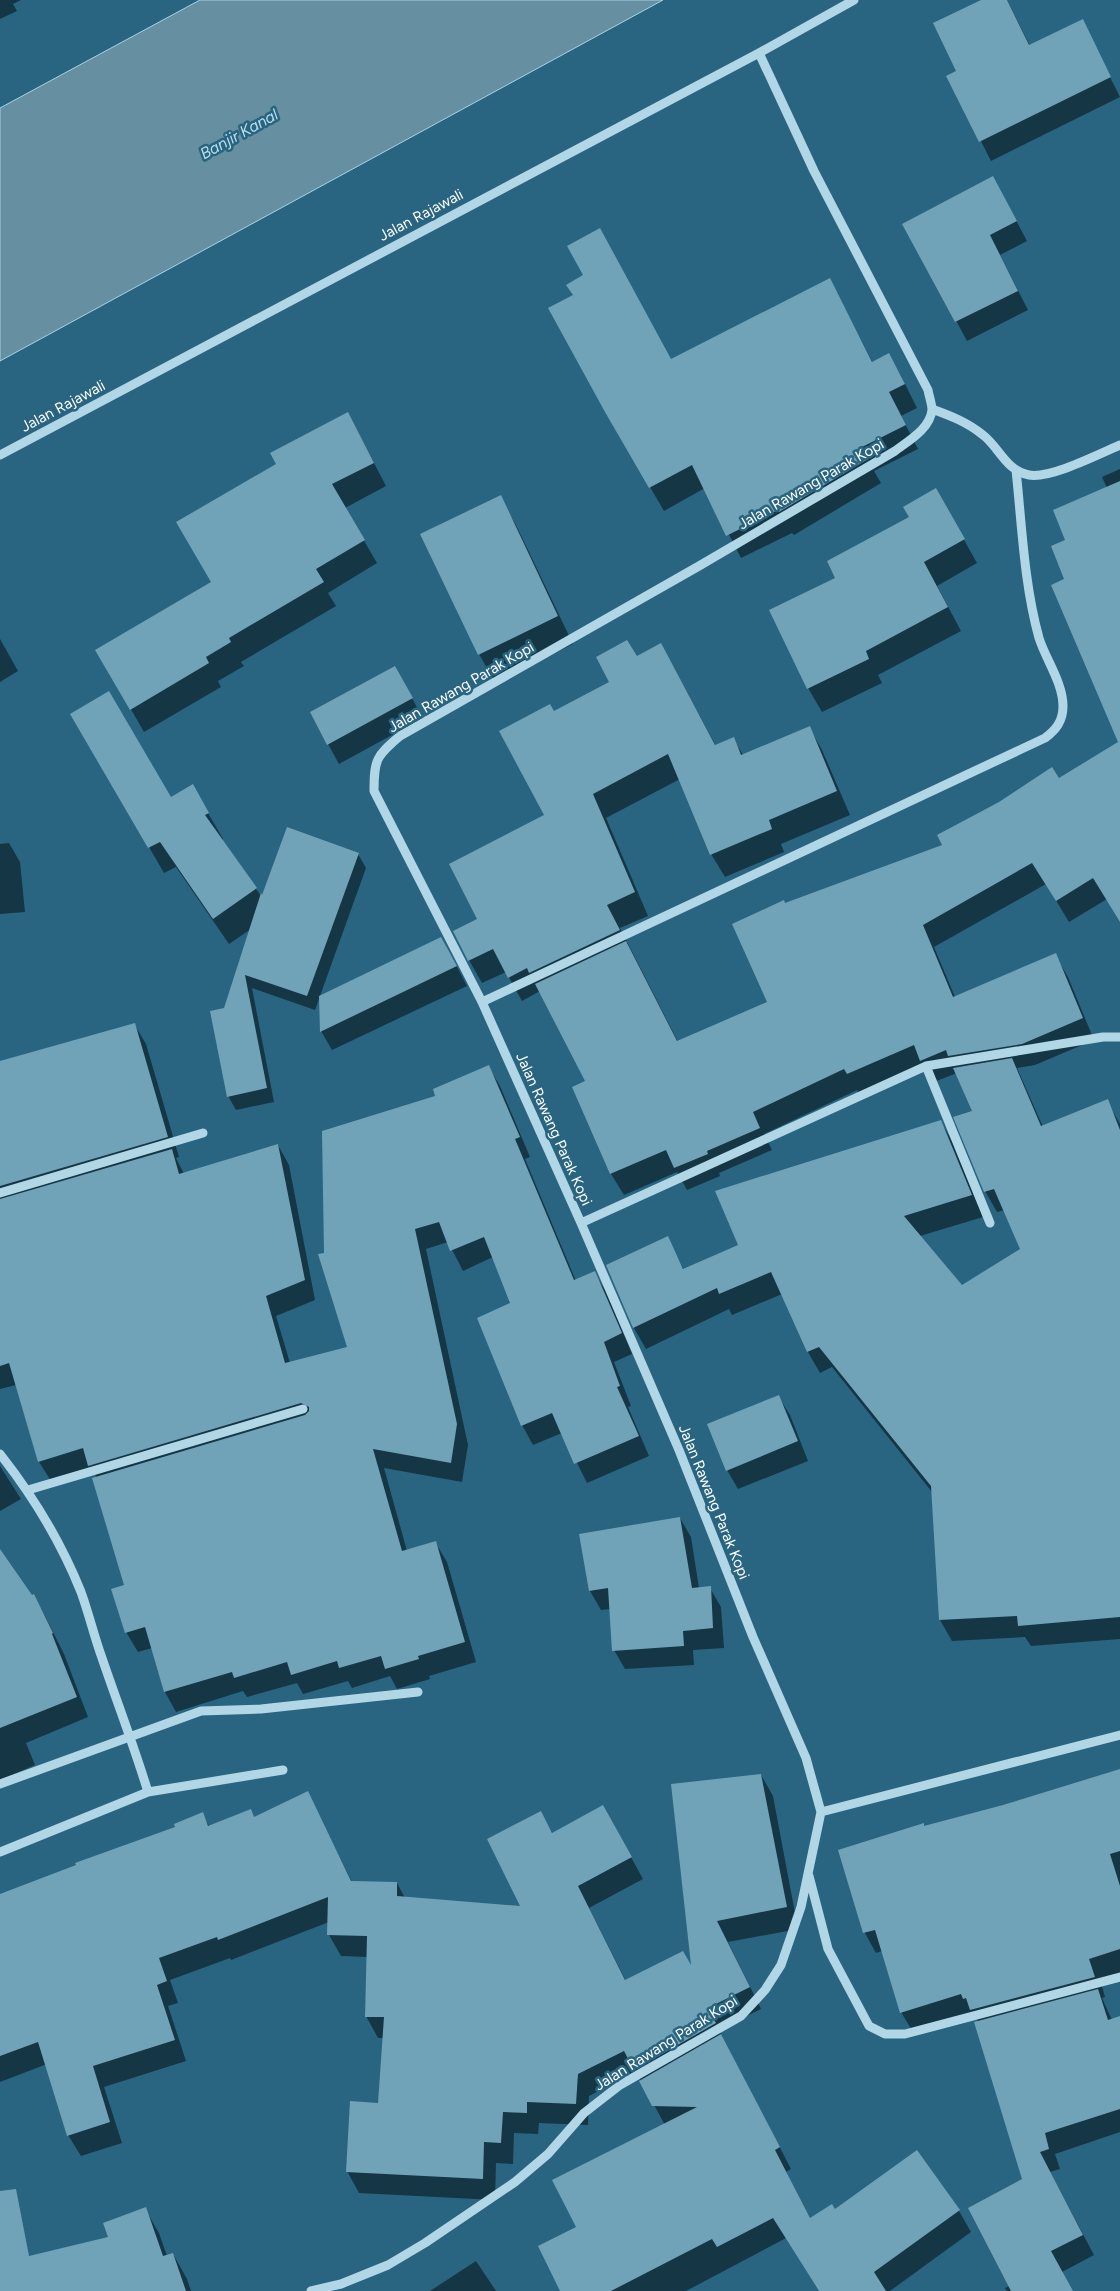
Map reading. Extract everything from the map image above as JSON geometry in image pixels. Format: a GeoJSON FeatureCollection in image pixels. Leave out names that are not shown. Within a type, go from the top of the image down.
{"type":"FeatureCollection","features":[{"type":"Feature","properties":{"kind":"street","name":"Jalan Rajawali"},"geometry":{"type":"LineString","coordinates":[[0,455],[759,53],[854,0]]}},
{"type":"Feature","properties":{"kind":"street"},"geometry":{"type":"LineString","coordinates":[[759,53],[814,171],[928,390],[932,409],[967,422],[986,437],[1002,458],[1016,470],[1029,475],[1051,473],[1120,445]]}},
{"type":"Feature","properties":{"kind":"street","name":"Jalan Rawang Parak Kopi"},"geometry":{"type":"LineString","coordinates":[[311,2291],[342,2284],[388,2266],[425,2243],[515,2182],[548,2154],[584,2112],[620,2085],[741,2016],[765,1990],[781,1965],[801,1907],[821,1812],[806,1758],[753,1637],[679,1450],[482,1002],[374,791],[374,766],[383,750],[400,736],[699,566],[895,451],[919,433],[929,420],[932,409]]}},
{"type":"Feature","properties":{"kind":"street"},"geometry":{"type":"LineString","coordinates":[[482,1002],[1045,738],[1054,731],[1061,720],[1062,696],[1039,638],[1028,583],[1016,470]]}},
{"type":"Feature","properties":{"kind":"street"},"geometry":{"type":"LineString","coordinates":[[581,1224],[926,1066],[1102,1038],[1120,1037]]}},
{"type":"Feature","properties":{"kind":"street"},"geometry":{"type":"LineString","coordinates":[[926,1066],[990,1223]]}},
{"type":"Feature","properties":{"kind":"street"},"geometry":{"type":"LineString","coordinates":[[0,1194],[203,1133]]}},
{"type":"Feature","properties":{"kind":"street"},"geometry":{"type":"LineString","coordinates":[[28,1490],[303,1409]]}},
{"type":"Feature","properties":{"kind":"street"},"geometry":{"type":"LineString","coordinates":[[0,1454],[28,1490],[64,1554],[81,1593],[102,1658],[131,1736],[148,1792]]}},
{"type":"Feature","properties":{"kind":"street"},"geometry":{"type":"LineString","coordinates":[[0,1784],[201,1711],[261,1708],[418,1692]]}},
{"type":"Feature","properties":{"kind":"street"},"geometry":{"type":"LineString","coordinates":[[821,1812],[1120,1735]]}},
{"type":"Feature","properties":{"kind":"street"},"geometry":{"type":"LineString","coordinates":[[0,1852],[148,1792],[283,1770]]}},
{"type":"Feature","properties":{"kind":"street"},"geometry":{"type":"LineString","coordinates":[[808,1873],[828,1949],[869,2026],[885,2034],[905,2034],[1120,1977]]}},
{"type":"Feature","properties":{"kind":"water","name":"Banjir Kanal"},"geometry":{"type":"Polygon","coordinates":[[[200,0],[663,0],[0,361],[0,108],[200,0]]]}},
{"type":"Feature","properties":{"kind":"building"},"geometry":{"type":"Polygon","coordinates":[[[981,0],[1007,0],[1029,45],[1083,19],[1111,77],[979,142],[946,76],[956,71],[933,23],[981,0]]]}},
{"type":"Feature","properties":{"kind":"building"},"geometry":{"type":"Polygon","coordinates":[[[993,176],[1017,221],[990,235],[1018,291],[955,322],[902,224],[993,176]]]}},
{"type":"Feature","properties":{"kind":"building"},"geometry":{"type":"Polygon","coordinates":[[[600,228],[671,359],[830,278],[872,362],[889,353],[905,384],[889,392],[906,425],[862,447],[868,459],[779,512],[778,510],[726,536],[692,465],[649,488],[548,308],[573,295],[566,285],[583,275],[567,246],[600,228]]]}},
{"type":"Feature","properties":{"kind":"building"},"geometry":{"type":"Polygon","coordinates":[[[348,412],[374,463],[332,484],[365,540],[316,569],[324,582],[229,638],[231,642],[206,657],[209,663],[130,710],[95,650],[211,582],[176,522],[276,464],[270,453],[348,412]]]}},
{"type":"Feature","properties":{"kind":"building"},"geometry":{"type":"Polygon","coordinates":[[[1120,481],[1120,922],[1093,878],[1056,901],[1032,863],[923,925],[953,997],[1056,953],[1083,1018],[1022,1044],[948,1056],[946,1050],[920,1061],[914,1045],[847,1074],[844,1069],[753,1112],[760,1128],[707,1151],[708,1154],[674,1168],[666,1150],[610,1174],[572,1087],[585,1081],[535,984],[626,941],[677,1041],[767,1002],[732,924],[784,900],[785,903],[942,845],[937,835],[999,802],[1052,767],[1059,778],[1118,742],[1051,585],[1064,579],[1051,546],[1065,540],[1053,510],[1120,481]]]}},
{"type":"Feature","properties":{"kind":"building"},"geometry":{"type":"Polygon","coordinates":[[[936,488],[965,539],[924,562],[948,607],[866,651],[869,659],[807,689],[769,610],[835,578],[827,561],[909,517],[903,507],[936,488]]]}},
{"type":"Feature","properties":{"kind":"building"},"geometry":{"type":"Polygon","coordinates":[[[501,495],[558,616],[478,655],[420,534],[501,495]]]}},
{"type":"Feature","properties":{"kind":"building"},"geometry":{"type":"Polygon","coordinates":[[[627,640],[637,656],[661,643],[715,745],[734,737],[741,755],[810,726],[837,791],[769,820],[772,829],[710,855],[668,754],[593,794],[635,892],[607,905],[620,930],[529,973],[527,968],[508,978],[493,949],[468,961],[453,931],[477,919],[449,864],[544,815],[499,731],[550,704],[554,711],[609,682],[596,657],[627,640]]]}},
{"type":"Feature","properties":{"kind":"building"},"geometry":{"type":"Polygon","coordinates":[[[395,666],[413,698],[327,745],[310,712],[395,666]]]}},
{"type":"Feature","properties":{"kind":"building"},"geometry":{"type":"Polygon","coordinates":[[[109,691],[171,797],[193,784],[209,813],[205,815],[257,888],[213,919],[160,842],[148,848],[70,714],[109,691]]]}},
{"type":"Feature","properties":{"kind":"building"},"geometry":{"type":"Polygon","coordinates":[[[287,827],[359,853],[307,996],[245,975],[267,1088],[227,1097],[210,1011],[224,1008],[261,893],[262,895],[287,827]]]}},
{"type":"Feature","properties":{"kind":"building"},"geometry":{"type":"Polygon","coordinates":[[[441,937],[457,966],[320,1032],[319,996],[441,937]]]}},
{"type":"Feature","properties":{"kind":"building"},"geometry":{"type":"Polygon","coordinates":[[[135,1023],[168,1137],[0,1186],[0,1061],[135,1023]]]}},
{"type":"Feature","properties":{"kind":"building"},"geometry":{"type":"Polygon","coordinates":[[[1012,1058],[1041,1126],[1108,1099],[1120,1130],[1120,1617],[1018,1626],[1017,1616],[939,1620],[931,1486],[819,1347],[807,1352],[771,1272],[719,1294],[717,1288],[633,1328],[606,1265],[668,1236],[683,1269],[738,1245],[715,1191],[941,1120],[972,1195],[904,1216],[962,1285],[1020,1249],[994,1189],[984,1192],[953,1117],[972,1111],[953,1068],[1012,1058]]]}},
{"type":"Feature","properties":{"kind":"building"},"geometry":{"type":"Polygon","coordinates":[[[489,1065],[520,1137],[515,1139],[574,1280],[595,1271],[622,1333],[604,1342],[620,1386],[617,1387],[639,1436],[574,1464],[552,1413],[521,1426],[477,1318],[510,1303],[484,1237],[450,1251],[439,1222],[415,1229],[457,1424],[451,1463],[373,1449],[402,1551],[436,1541],[465,1642],[418,1656],[419,1659],[385,1669],[381,1656],[339,1668],[337,1661],[291,1675],[287,1662],[234,1678],[232,1672],[164,1692],[145,1627],[125,1633],[111,1589],[124,1585],[92,1478],[305,1415],[309,1411],[309,1407],[301,1403],[88,1466],[83,1448],[38,1462],[9,1363],[0,1366],[0,1199],[172,1149],[179,1174],[278,1144],[305,1280],[266,1296],[285,1363],[347,1347],[318,1254],[324,1253],[322,1131],[435,1096],[433,1089],[489,1065]]]}},
{"type":"Feature","properties":{"kind":"building"},"geometry":{"type":"Polygon","coordinates":[[[779,1395],[798,1441],[726,1471],[707,1424],[779,1395]]]}},
{"type":"Feature","properties":{"kind":"building"},"geometry":{"type":"Polygon","coordinates":[[[680,1517],[692,1588],[711,1586],[713,1628],[683,1631],[684,1646],[612,1651],[608,1588],[589,1591],[579,1534],[680,1517]]]}},
{"type":"Feature","properties":{"kind":"building"},"geometry":{"type":"Polygon","coordinates":[[[0,1549],[32,1595],[34,1594],[53,1633],[77,1697],[0,1728],[0,1549]]]}},
{"type":"Feature","properties":{"kind":"building"},"geometry":{"type":"Polygon","coordinates":[[[1120,1769],[1120,1851],[1110,1854],[1120,1886],[1120,1949],[1089,1959],[1095,1977],[970,2010],[966,1998],[963,1999],[961,1994],[900,2013],[875,1930],[863,1933],[838,1850],[924,1823],[924,1826],[1003,1805],[1120,1769]]]}},
{"type":"Feature","properties":{"kind":"building"},"geometry":{"type":"Polygon","coordinates":[[[761,1774],[787,1907],[717,1921],[750,1987],[708,2008],[716,2023],[634,2070],[624,2051],[578,2074],[576,2104],[527,2102],[527,2113],[503,2112],[501,2143],[484,2142],[483,2179],[346,2172],[350,2101],[378,2103],[384,2017],[365,2017],[367,1936],[327,1935],[328,1897],[218,1940],[217,1937],[159,1958],[167,1981],[157,1985],[175,2040],[93,2066],[110,2122],[67,2136],[38,2042],[0,2056],[0,1894],[76,1865],[75,1863],[175,1827],[174,1824],[203,1812],[208,1826],[251,1809],[254,1817],[308,1791],[351,1881],[397,1882],[397,1896],[520,1906],[487,1839],[541,1811],[552,1833],[603,1805],[632,1857],[578,1886],[625,1980],[683,1951],[691,1965],[671,1784],[761,1774]]]}},
{"type":"Feature","properties":{"kind":"building"},"geometry":{"type":"Polygon","coordinates":[[[1098,1989],[1108,2020],[1120,2016],[1120,2109],[1045,2133],[1049,2149],[1040,2152],[1083,2235],[1051,2251],[1073,2291],[1011,2291],[968,2208],[1022,2179],[974,2022],[1098,1989]]]}},
{"type":"Feature","properties":{"kind":"building"},"geometry":{"type":"Polygon","coordinates":[[[721,2034],[780,2147],[775,2150],[810,2218],[832,2204],[835,2209],[917,2150],[960,2210],[874,2272],[886,2291],[819,2291],[773,2218],[717,2247],[712,2239],[611,2291],[560,2291],[538,2246],[576,2227],[552,2180],[697,2107],[652,2106],[639,2081],[721,2034]]]}},
{"type":"Feature","properties":{"kind":"building"},"geometry":{"type":"Polygon","coordinates":[[[16,2189],[29,2256],[108,2237],[103,2223],[146,2207],[163,2256],[173,2253],[186,2291],[0,2291],[0,2191],[16,2189]]]}}]}
